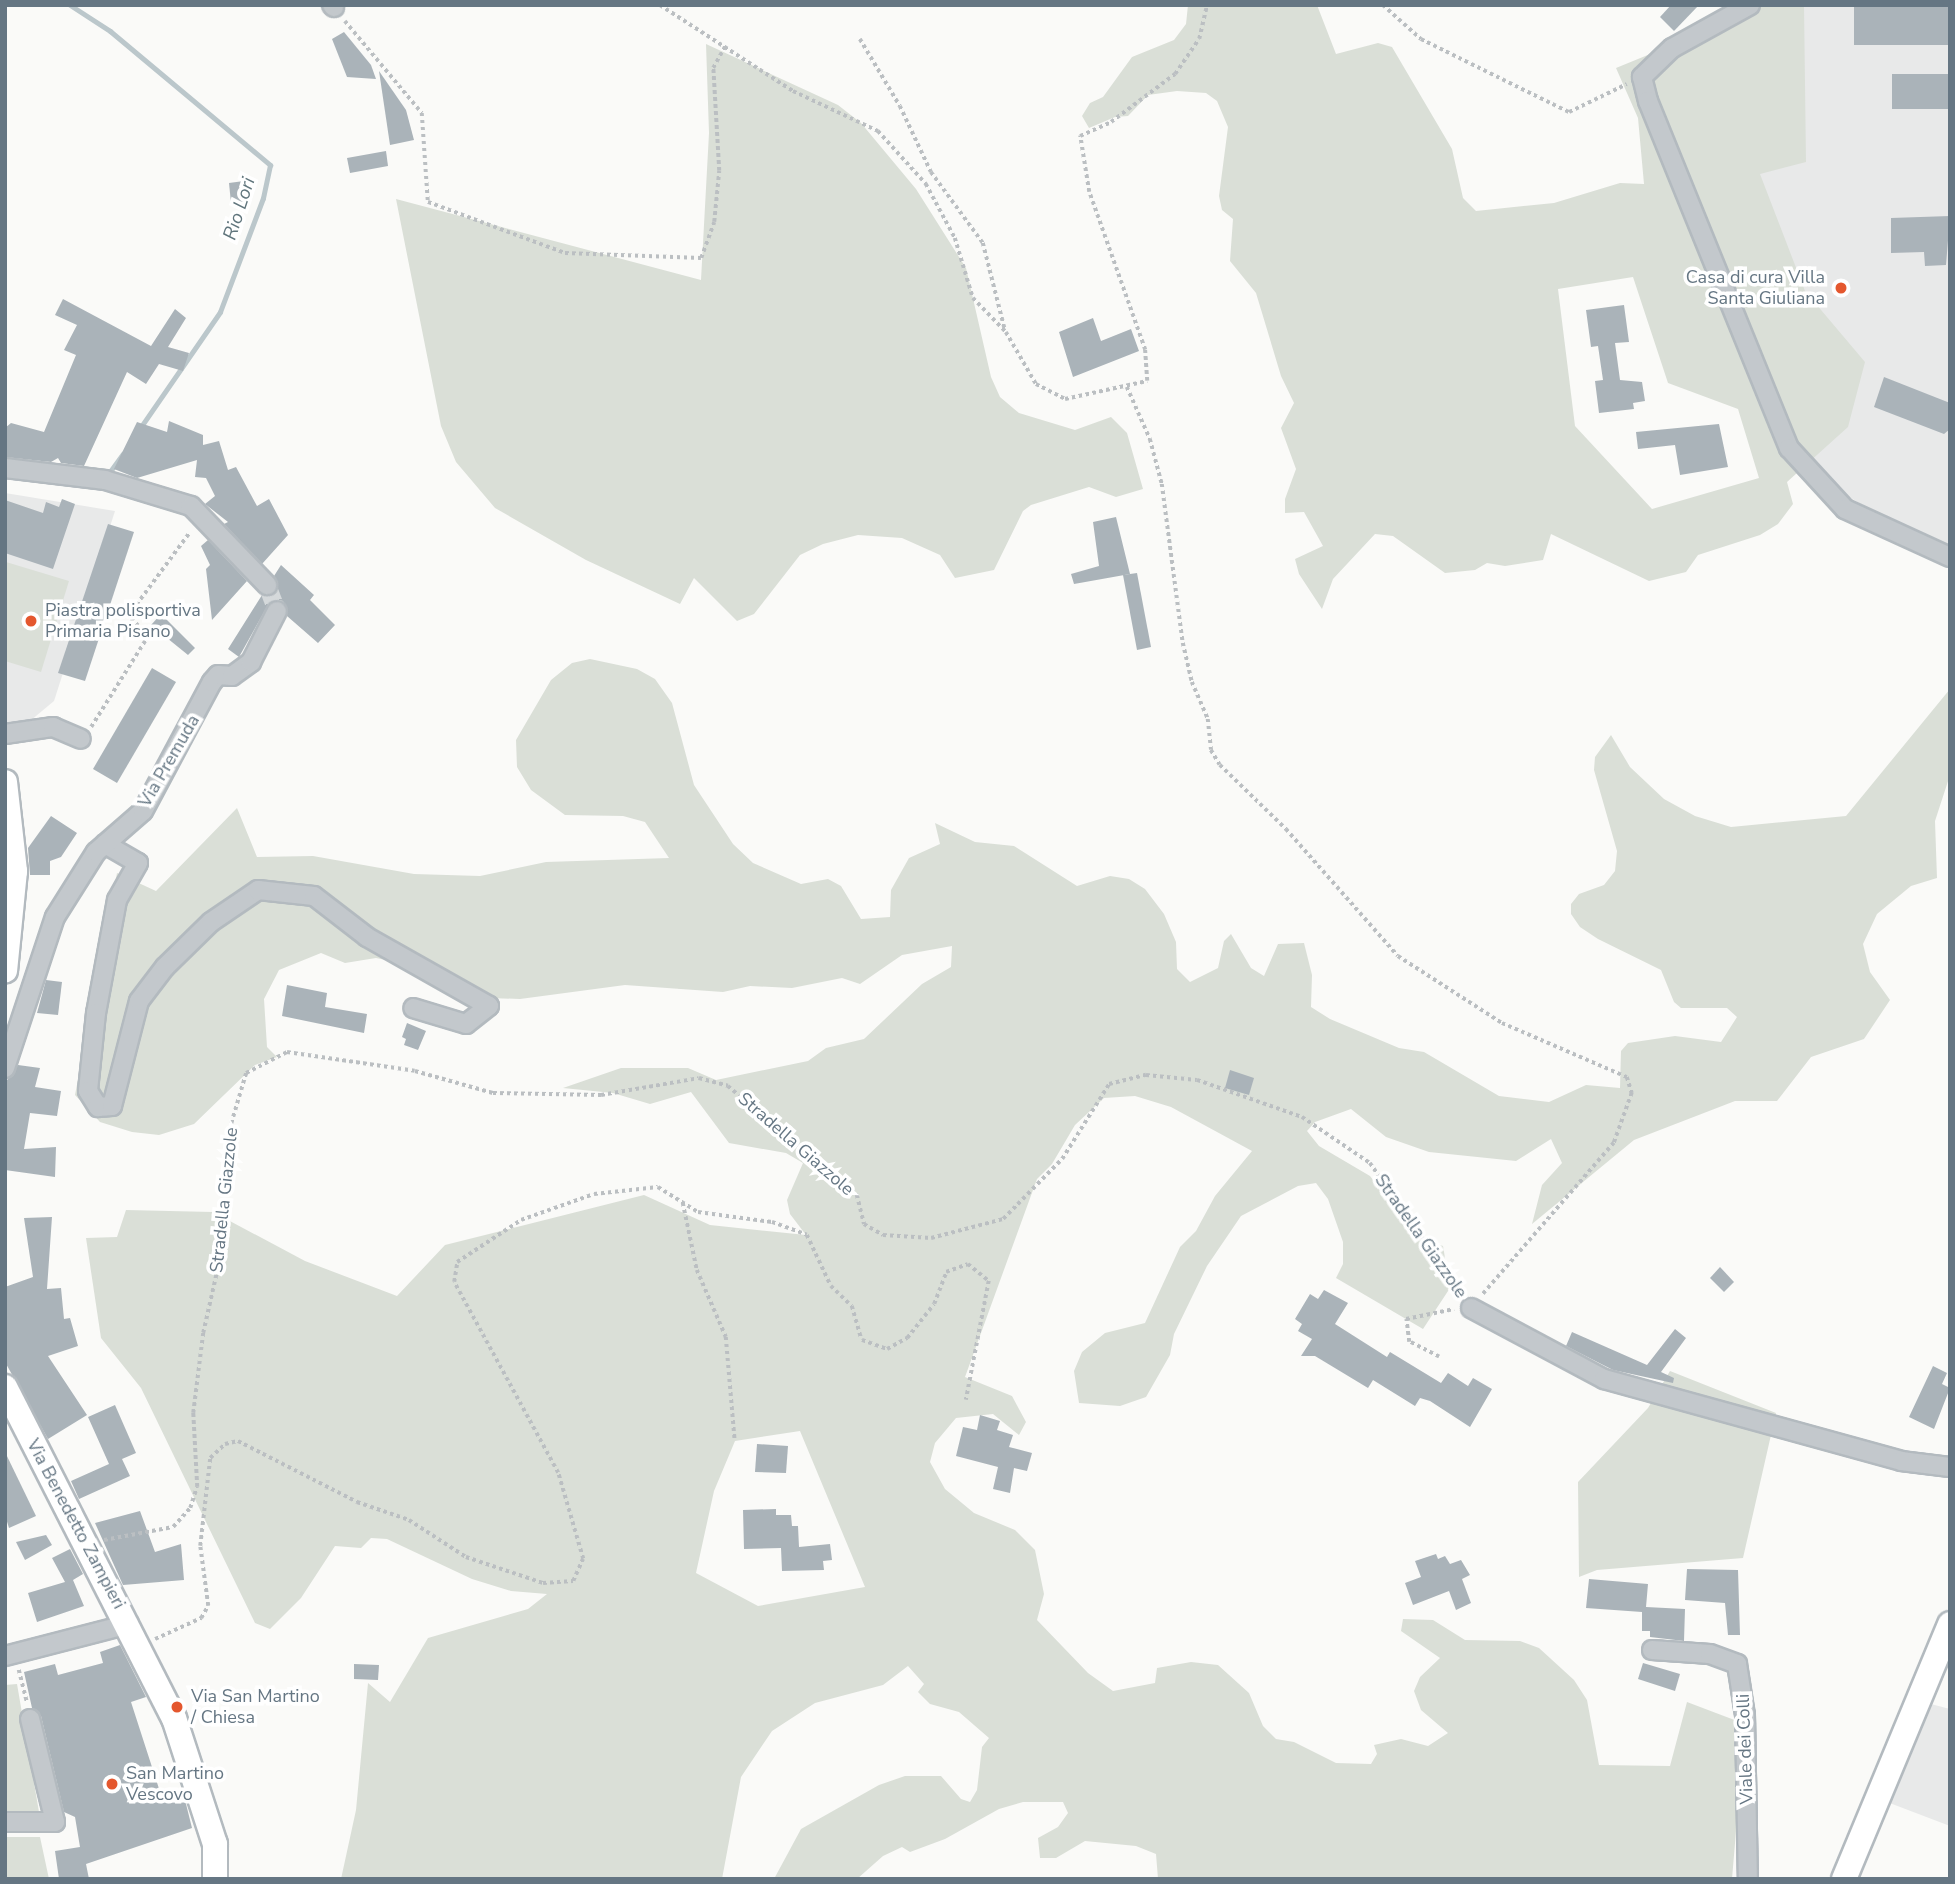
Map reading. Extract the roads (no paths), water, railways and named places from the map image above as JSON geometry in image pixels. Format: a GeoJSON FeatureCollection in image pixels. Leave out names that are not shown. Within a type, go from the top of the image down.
{"type":"FeatureCollection","features":[{"type":"Feature","properties":{"kind":"street"},"geometry":{"type":"LineString","coordinates":[[1750,5],[1672,48],[1642,77],[1680,184],[1789,448],[1845,509],[1950,557]]}},
{"type":"Feature","properties":{"kind":"street"},"geometry":{"type":"LineString","coordinates":[[5,468],[105,480],[191,506],[267,585]]}},
{"type":"Feature","properties":{"kind":"street","name":"Via Premuda"},"geometry":{"type":"LineString","coordinates":[[5,1068],[55,917],[106,844],[143,811],[212,682],[218,675],[232,676],[251,662],[277,611]]}},
{"type":"Feature","properties":{"kind":"street"},"geometry":{"type":"LineString","coordinates":[[5,734],[53,727],[81,739]]}},
{"type":"Feature","properties":{"kind":"street"},"geometry":{"type":"LineString","coordinates":[[5,782],[15,871],[5,971]]}},
{"type":"Feature","properties":{"kind":"street"},"geometry":{"type":"LineString","coordinates":[[106,844],[138,863],[117,900],[96,1013],[88,1091],[97,1107],[112,1106],[139,1001],[165,967],[211,922],[258,890],[314,897],[367,937],[489,1006],[466,1024],[413,1008]]}},
{"type":"Feature","properties":{"kind":"street","name":"Stradella Giazzole"},"geometry":{"type":"LineString","coordinates":[[1471,1308],[1604,1379],[1901,1461],[1950,1467]]}},
{"type":"Feature","properties":{"kind":"street","name":"Via Benedetto Zampieri"},"geometry":{"type":"LineString","coordinates":[[5,1387],[84,1544],[134,1634],[174,1718],[215,1844],[215,1879]]}},
{"type":"Feature","properties":{"kind":"street"},"geometry":{"type":"LineString","coordinates":[[1844,1879],[1950,1624]]}},
{"type":"Feature","properties":{"kind":"street"},"geometry":{"type":"LineString","coordinates":[[11,1656],[134,1634]]}},
{"type":"Feature","properties":{"kind":"street","name":"Viale dei Colli"},"geometry":{"type":"LineString","coordinates":[[1653,1650],[1710,1654],[1737,1664],[1745,1715],[1748,1879]]}},
{"type":"Feature","properties":{"kind":"street"},"geometry":{"type":"LineString","coordinates":[[5,1822],[55,1822],[30,1719]]}},
{"type":"Feature","properties":{"kind":"waterway","name":"Rio Lori"},"geometry":{"type":"LineString","coordinates":[[70,5],[110,31],[270,165],[263,198],[220,312],[140,428]]}},
{"type":"Feature","properties":{"kind":"waterway","name":"Rio Lori"},"geometry":{"type":"LineString","coordinates":[[106,477],[123,454]]}},
{"type":"Feature","properties":{"kind":"tunnel"},"geometry":{"type":"LineString","coordinates":[[267,585],[277,611]]}},
{"type":"Feature","properties":{"kind":"place","name":"Casa di cura Villa Santa Giuliana"},"geometry":{"type":"Point","coordinates":[1841,288]}},
{"type":"Feature","properties":{"kind":"place","name":"Piastra polisportiva Primaria Pisano"},"geometry":{"type":"Point","coordinates":[31,621]}},
{"type":"Feature","properties":{"kind":"place","name":"Via San Martino / Chiesa"},"geometry":{"type":"Point","coordinates":[177,1707]}},
{"type":"Feature","properties":{"kind":"place","name":"San Martino Vescovo"},"geometry":{"type":"Point","coordinates":[112,1784]}}]}
